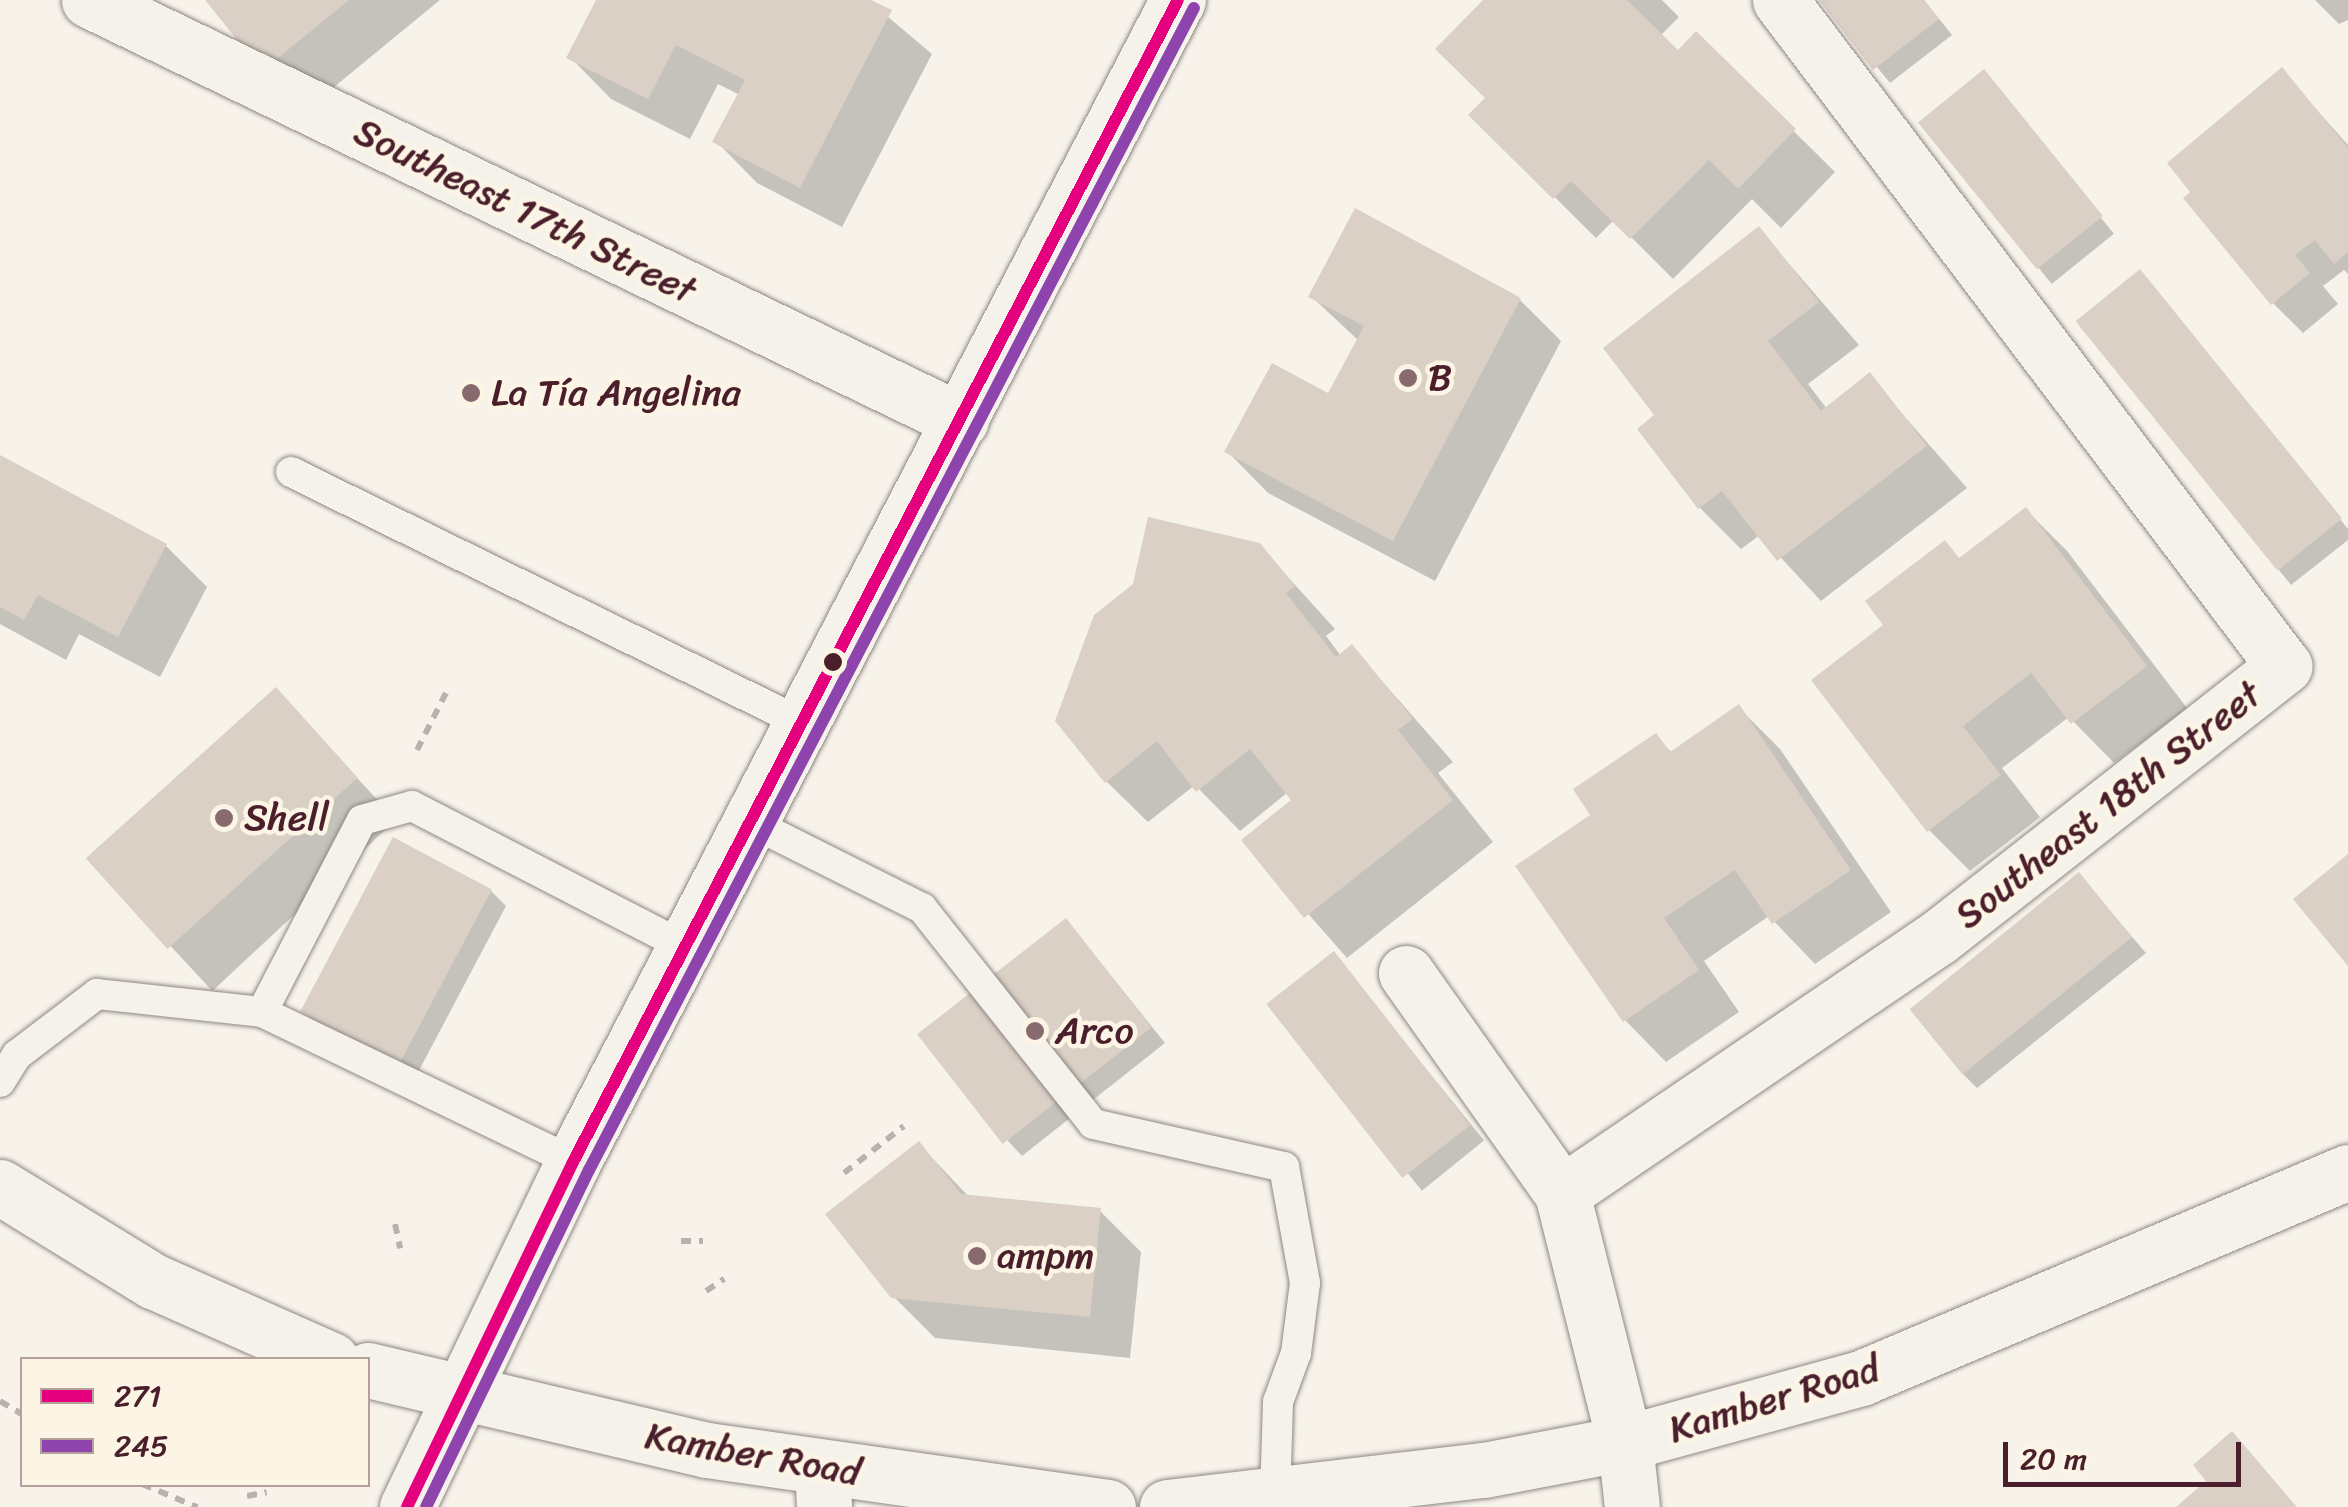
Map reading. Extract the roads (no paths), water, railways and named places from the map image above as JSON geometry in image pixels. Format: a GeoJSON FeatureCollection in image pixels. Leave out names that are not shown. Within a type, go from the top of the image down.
{"type":"FeatureCollection","features":[{"type":"Feature","properties":{"kind":"street","name":"Southeast 17th Street"},"geometry":{"type":"LineString","coordinates":[[89,0],[960,421]]}},
{"type":"Feature","properties":{"kind":"street"},"geometry":{"type":"LineString","coordinates":[[407,1507],[574,1162],[1178,0]]}},
{"type":"Feature","properties":{"kind":"street","name":"Southeast 18th Street"},"geometry":{"type":"LineString","coordinates":[[1562,1193],[1940,937],[2284,666],[1780,0]]}},
{"type":"Feature","properties":{"kind":"street"},"geometry":{"type":"LineString","coordinates":[[1406,973],[1562,1193],[1626,1443],[1632,1507]]}},
{"type":"Feature","properties":{"kind":"street","name":"Kamber Road"},"geometry":{"type":"LineString","coordinates":[[1167,1507],[1275,1499],[1484,1470],[1626,1443],[1860,1378],[2348,1172]]}},
{"type":"Feature","properties":{"kind":"street"},"geometry":{"type":"LineString","coordinates":[[0,1187],[152,1282],[324,1357]]}},
{"type":"Feature","properties":{"kind":"street","name":"Kamber Road"},"geometry":{"type":"LineString","coordinates":[[370,1371],[707,1450],[823,1487],[1108,1507]]}},
{"type":"Feature","properties":{"kind":"lane"},"geometry":{"type":"LineString","coordinates":[[291,472],[804,724]]}},
{"type":"Feature","properties":{"kind":"lane"},"geometry":{"type":"LineString","coordinates":[[262,1012],[362,820],[412,806],[684,947]]}},
{"type":"Feature","properties":{"kind":"lane"},"geometry":{"type":"LineString","coordinates":[[752,824],[922,908],[1093,1124],[1284,1167],[1305,1283],[1296,1353],[1278,1402],[1275,1499]]}},
{"type":"Feature","properties":{"kind":"lane"},"geometry":{"type":"LineString","coordinates":[[0,1082],[17,1055],[97,994],[262,1012],[574,1162]]}},
{"type":"Feature","properties":{"kind":"place","name":"B"},"geometry":{"type":"Point","coordinates":[1408,378]}},
{"type":"Feature","properties":{"kind":"place","name":"La Tía Angelina"},"geometry":{"type":"Point","coordinates":[471,393]}},
{"type":"Feature","properties":{"kind":"place","name":"Shell"},"geometry":{"type":"Point","coordinates":[224,818]}},
{"type":"Feature","properties":{"kind":"place","name":"Arco"},"geometry":{"type":"Point","coordinates":[1035,1031]}},
{"type":"Feature","properties":{"kind":"place","name":"ampm"},"geometry":{"type":"Point","coordinates":[977,1256]}}]}
